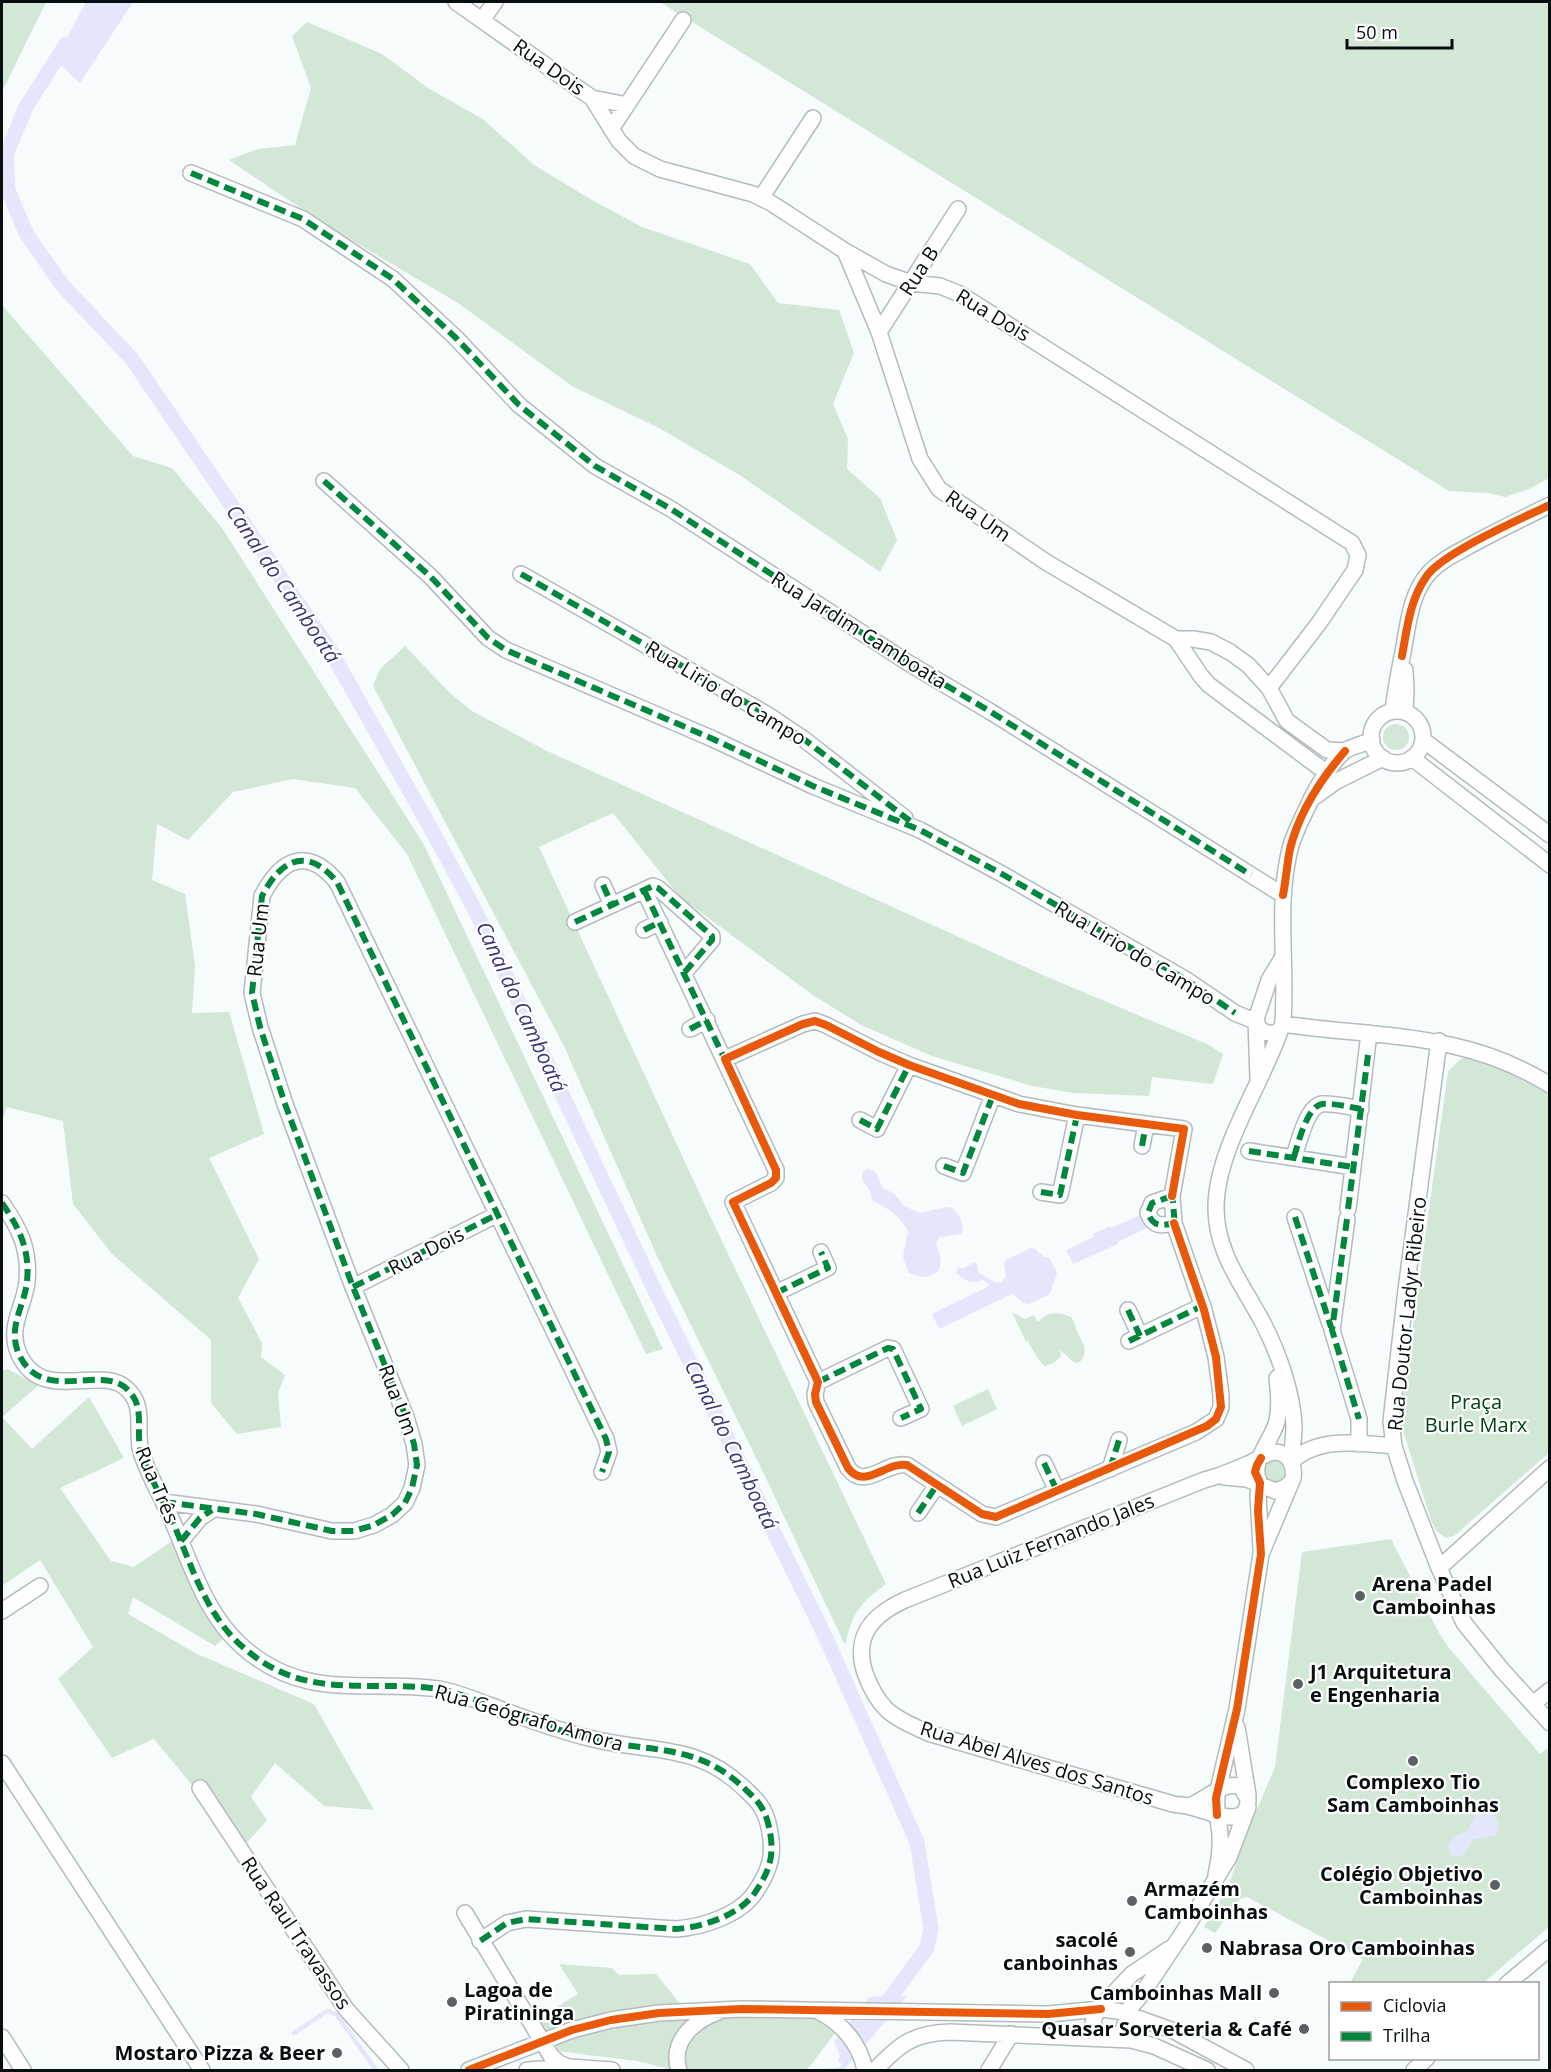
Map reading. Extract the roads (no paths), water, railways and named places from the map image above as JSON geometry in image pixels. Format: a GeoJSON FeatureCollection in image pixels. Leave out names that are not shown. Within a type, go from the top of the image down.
{"type":"FeatureCollection","features":[{"type":"Feature","properties":{"kind":"street","name":"Rua Dois"},"geometry":{"type":"LineString","coordinates":[[456,2],[592,98],[611,129],[634,156],[660,169],[753,194],[886,274],[911,283],[940,286],[970,300],[1352,543],[1358,555],[1354,570],[1319,623],[1269,688]]}},
{"type":"Feature","properties":{"kind":"street"},"geometry":{"type":"LineString","coordinates":[[482,20],[495,2]]}},
{"type":"Feature","properties":{"kind":"street"},"geometry":{"type":"LineString","coordinates":[[611,129],[683,20]]}},
{"type":"Feature","properties":{"kind":"street"},"geometry":{"type":"LineString","coordinates":[[592,98],[627,105]]}},
{"type":"Feature","properties":{"kind":"street"},"geometry":{"type":"LineString","coordinates":[[761,198],[813,118]]}},
{"type":"Feature","properties":{"kind":"street","name":"Rua Jardim Camboata"},"geometry":{"type":"LineString","coordinates":[[191,173],[303,219],[393,279],[456,338],[519,405],[595,466],[671,509],[892,653],[991,712],[1283,895]]}},
{"type":"Feature","properties":{"kind":"street","name":"Rua B"},"geometry":{"type":"LineString","coordinates":[[879,332],[958,209]]}},
{"type":"Feature","properties":{"kind":"street","name":"Rua Um"},"geometry":{"type":"LineString","coordinates":[[845,251],[879,332],[920,459],[939,489],[1046,562],[1176,639],[1209,685],[1327,773]]}},
{"type":"Feature","properties":{"kind":"street","name":"Rua Lirio do Campo"},"geometry":{"type":"LineString","coordinates":[[324,481],[431,577],[488,638],[506,650],[713,739],[813,786],[920,830],[1002,874],[1185,979],[1235,1013],[1258,1019]]}},
{"type":"Feature","properties":{"kind":"street"},"geometry":{"type":"LineString","coordinates":[[1399,712],[1406,690],[1402,656],[1409,618],[1416,594],[1428,574],[1454,555],[1517,520],[1550,505]]}},
{"type":"Feature","properties":{"kind":"street","name":"Rua Lirio do Campo"},"geometry":{"type":"LineString","coordinates":[[521,574],[768,715],[805,740],[920,830]]}},
{"type":"Feature","properties":{"kind":"street","name":"Rua Um"},"geometry":{"type":"LineString","coordinates":[[1176,639],[1193,639],[1220,646],[1248,665],[1269,688],[1287,721],[1327,750],[1345,751]]}},
{"type":"Feature","properties":{"kind":"street"},"geometry":{"type":"LineString","coordinates":[[1399,712],[1417,720],[1421,726],[1423,740],[1418,754],[1412,759],[1397,763],[1383,758],[1375,751],[1372,740],[1374,725],[1379,718],[1399,712]]}},
{"type":"Feature","properties":{"kind":"street"},"geometry":{"type":"LineString","coordinates":[[1291,1462],[1294,1427],[1291,1405],[1265,1328],[1230,1267],[1217,1230],[1218,1183],[1258,1079],[1276,1045],[1282,1023],[1284,1000],[1283,895],[1290,849],[1311,799],[1327,773],[1345,751],[1372,740]]}},
{"type":"Feature","properties":{"kind":"street"},"geometry":{"type":"LineString","coordinates":[[1423,740],[1548,831],[1530,850]]}},
{"type":"Feature","properties":{"kind":"street"},"geometry":{"type":"LineString","coordinates":[[1311,799],[1335,782],[1383,758]]}},
{"type":"Feature","properties":{"kind":"street"},"geometry":{"type":"LineString","coordinates":[[1412,759],[1550,865]]}},
{"type":"Feature","properties":{"kind":"street","name":"Rua Um"},"geometry":{"type":"LineString","coordinates":[[164,1502],[256,1514],[332,1531],[354,1530],[374,1525],[392,1515],[405,1503],[412,1488],[417,1465],[406,1417],[353,1287],[285,1104],[260,1027],[252,993],[262,896],[278,870],[290,862],[307,860],[326,869],[337,882],[498,1214],[606,1439],[609,1452],[602,1472]]}},
{"type":"Feature","properties":{"kind":"street"},"geometry":{"type":"LineString","coordinates":[[603,885],[612,905]]}},
{"type":"Feature","properties":{"kind":"street"},"geometry":{"type":"LineString","coordinates":[[575,922],[653,886],[658,888],[712,936],[712,940],[684,973]]}},
{"type":"Feature","properties":{"kind":"street"},"geometry":{"type":"LineString","coordinates":[[644,890],[725,1059],[748,1126],[776,1170],[776,1178],[771,1183],[733,1202],[818,1382],[816,1402],[848,1468],[855,1475],[868,1478],[901,1464],[907,1465],[982,1514],[996,1517],[1196,1432],[1215,1419],[1221,1407],[1216,1357],[1202,1306],[1174,1223],[1172,1196],[1184,1128],[1077,1115],[1019,1104],[909,1065],[815,1021],[803,1024],[725,1059]]}},
{"type":"Feature","properties":{"kind":"street"},"geometry":{"type":"LineString","coordinates":[[644,930],[660,922]]}},
{"type":"Feature","properties":{"kind":"street"},"geometry":{"type":"LineString","coordinates":[[1258,1079],[1258,1019],[1269,980],[1283,957]]}},
{"type":"Feature","properties":{"kind":"street"},"geometry":{"type":"LineString","coordinates":[[1282,1023],[1274,1007],[1264,1008],[1258,1019],[1262,1031],[1270,1034],[1282,1023],[1439,1041],[1504,1060],[1550,1085]]}},
{"type":"Feature","properties":{"kind":"street"},"geometry":{"type":"LineString","coordinates":[[690,1029],[707,1020]]}},
{"type":"Feature","properties":{"kind":"street"},"geometry":{"type":"LineString","coordinates":[[1332,1330],[1369,1033]]}},
{"type":"Feature","properties":{"kind":"street","name":"Rua Doutor Ladyr Ribeiro"},"geometry":{"type":"LineString","coordinates":[[1439,1041],[1391,1421],[1394,1446],[1439,1568],[1464,1623],[1502,1670],[1550,1723]]}},
{"type":"Feature","properties":{"kind":"street"},"geometry":{"type":"LineString","coordinates":[[860,1120],[877,1129],[909,1065]]}},
{"type":"Feature","properties":{"kind":"street"},"geometry":{"type":"LineString","coordinates":[[944,1166],[963,1173],[993,1095]]}},
{"type":"Feature","properties":{"kind":"street"},"geometry":{"type":"LineString","coordinates":[[1294,1157],[1311,1111],[1316,1107],[1322,1104],[1361,1109]]}},
{"type":"Feature","properties":{"kind":"street"},"geometry":{"type":"LineString","coordinates":[[1041,1192],[1060,1195],[1077,1115]]}},
{"type":"Feature","properties":{"kind":"street"},"geometry":{"type":"LineString","coordinates":[[1142,1146],[1146,1124]]}},
{"type":"Feature","properties":{"kind":"street"},"geometry":{"type":"LineString","coordinates":[[1249,1151],[1353,1167]]}},
{"type":"Feature","properties":{"kind":"street"},"geometry":{"type":"LineString","coordinates":[[1172,1196],[1152,1203],[1148,1213],[1151,1221],[1161,1226],[1174,1223]]}},
{"type":"Feature","properties":{"kind":"street","name":"Rua Três"},"geometry":{"type":"LineString","coordinates":[[2,1203],[20,1231],[26,1257],[27,1284],[16,1317],[13,1337],[19,1355],[29,1369],[43,1378],[54,1381],[109,1380],[126,1386],[136,1400],[140,1416],[138,1438],[143,1457],[181,1541]]}},
{"type":"Feature","properties":{"kind":"street","name":"Rua Dois"},"geometry":{"type":"LineString","coordinates":[[353,1287],[498,1214]]}},
{"type":"Feature","properties":{"kind":"street"},"geometry":{"type":"LineString","coordinates":[[1294,1217],[1359,1419],[1359,1444]]}},
{"type":"Feature","properties":{"kind":"street"},"geometry":{"type":"LineString","coordinates":[[776,1293],[828,1268],[821,1252]]}},
{"type":"Feature","properties":{"kind":"street"},"geometry":{"type":"LineString","coordinates":[[1128,1310],[1134,1338],[1202,1306]]}},
{"type":"Feature","properties":{"kind":"street"},"geometry":{"type":"LineString","coordinates":[[818,1382],[888,1348],[892,1349],[921,1408],[901,1418]]}},
{"type":"Feature","properties":{"kind":"street"},"geometry":{"type":"LineString","coordinates":[[1276,1355],[1278,1413],[1276,1425],[1256,1468],[1256,1476],[1260,1483],[1269,1490],[1275,1491],[1290,1483]]}},
{"type":"Feature","properties":{"kind":"street"},"geometry":{"type":"LineString","coordinates":[[1110,1468],[1119,1440]]}},
{"type":"Feature","properties":{"kind":"street"},"geometry":{"type":"LineString","coordinates":[[1291,1462],[1311,1448],[1330,1444],[1394,1446]]}},
{"type":"Feature","properties":{"kind":"street"},"geometry":{"type":"LineString","coordinates":[[1261,1458],[1277,1452],[1288,1457],[1294,1473],[1261,1554]]}},
{"type":"Feature","properties":{"kind":"street","name":"Rua Luiz Fernando Jales"},"geometry":{"type":"LineString","coordinates":[[861,1647],[864,1633],[888,1608],[1261,1458]]}},
{"type":"Feature","properties":{"kind":"street"},"geometry":{"type":"LineString","coordinates":[[1044,1463],[1057,1491]]}},
{"type":"Feature","properties":{"kind":"street"},"geometry":{"type":"LineString","coordinates":[[1439,1568],[1550,1468]]}},
{"type":"Feature","properties":{"kind":"street"},"geometry":{"type":"LineString","coordinates":[[1216,1477],[1238,1477],[1260,1483]]}},
{"type":"Feature","properties":{"kind":"street"},"geometry":{"type":"LineString","coordinates":[[1216,1875],[1220,1851],[1216,1798],[1237,1709],[1261,1554],[1258,1495],[1260,1483]]}},
{"type":"Feature","properties":{"kind":"street"},"geometry":{"type":"LineString","coordinates":[[918,1513],[937,1485]]}},
{"type":"Feature","properties":{"kind":"street"},"geometry":{"type":"LineString","coordinates":[[181,1541],[200,1518],[212,1510]]}},
{"type":"Feature","properties":{"kind":"street","name":"Rua Geógrafo Amora"},"geometry":{"type":"LineString","coordinates":[[181,1541],[199,1589],[231,1636],[247,1651],[288,1676],[352,1687],[439,1689],[589,1739],[669,1750],[697,1757],[722,1768],[764,1808],[773,1840],[769,1870],[753,1896],[734,1911],[714,1921],[698,1928],[676,1929],[526,1919],[507,1923],[480,1941]]}},
{"type":"Feature","properties":{"kind":"street"},"geometry":{"type":"LineString","coordinates":[[2,1611],[40,1586]]}},
{"type":"Feature","properties":{"kind":"street","name":"Rua Abel Alves dos Santos"},"geometry":{"type":"LineString","coordinates":[[861,1647],[863,1666],[875,1694],[886,1709],[904,1722],[928,1732],[1217,1815]]}},
{"type":"Feature","properties":{"kind":"street"},"geometry":{"type":"LineString","coordinates":[[1533,1704],[1550,1690]]}},
{"type":"Feature","properties":{"kind":"street"},"geometry":{"type":"LineString","coordinates":[[1106,2038],[1123,2031],[1127,2014],[1186,1928],[1229,1857],[1248,1809],[1237,1735],[1237,1709]]}},
{"type":"Feature","properties":{"kind":"street"},"geometry":{"type":"LineString","coordinates":[[2,1763],[202,2070]]}},
{"type":"Feature","properties":{"kind":"street"},"geometry":{"type":"LineString","coordinates":[[1189,1806],[1227,1785],[1236,1785],[1244,1790],[1248,1801],[1246,1809],[1239,1816],[1217,1815]]}},
{"type":"Feature","properties":{"kind":"street","name":"Rua Raul Travassos"},"geometry":{"type":"LineString","coordinates":[[200,1788],[346,2009],[401,2070]]}},
{"type":"Feature","properties":{"kind":"street"},"geometry":{"type":"LineString","coordinates":[[465,1913],[551,2056],[559,2063],[569,2067]]}},
{"type":"Feature","properties":{"kind":"street"},"geometry":{"type":"LineString","coordinates":[[1106,2038],[1096,2032],[1093,2023],[1096,2012],[1132,1974],[1172,1947]]}},
{"type":"Feature","properties":{"kind":"street"},"geometry":{"type":"LineString","coordinates":[[1507,1982],[1548,1952]]}},
{"type":"Feature","properties":{"kind":"street"},"geometry":{"type":"LineString","coordinates":[[469,2070],[583,2026],[637,2016],[686,2011],[1048,2014],[1101,2009],[1114,2010],[1174,2031],[1246,2070]]}},
{"type":"Feature","properties":{"kind":"street"},"geometry":{"type":"LineString","coordinates":[[679,2070],[678,2050],[692,2025],[724,2010]]}},
{"type":"Feature","properties":{"kind":"street"},"geometry":{"type":"LineString","coordinates":[[818,2011],[840,2025],[855,2045],[868,2069],[923,2034],[950,2032],[1131,2040],[1154,2046],[1207,2070]]}},
{"type":"Feature","properties":{"kind":"street"},"geometry":{"type":"LineString","coordinates":[[989,2070],[1011,2034]]}},
{"type":"Feature","properties":{"kind":"street"},"geometry":{"type":"LineString","coordinates":[[2,2037],[23,2070]]}},
{"type":"Feature","properties":{"kind":"street"},"geometry":{"type":"LineString","coordinates":[[527,2070],[569,2067],[612,2070]]}},
{"type":"Feature","properties":{"kind":"water"},"geometry":{"type":"Polygon","coordinates":[[[86,2],[133,2],[80,83],[55,60],[86,2]]]}},
{"type":"Feature","properties":{"kind":"water"},"geometry":{"type":"Polygon","coordinates":[[[868,1169],[875,1171],[883,1188],[895,1194],[904,1206],[920,1213],[946,1207],[952,1208],[959,1215],[963,1227],[961,1234],[940,1237],[936,1242],[941,1261],[939,1270],[932,1275],[925,1277],[909,1273],[903,1257],[908,1231],[893,1213],[873,1201],[862,1178],[863,1171],[868,1169]]]}},
{"type":"Feature","properties":{"kind":"water"},"geometry":{"type":"Polygon","coordinates":[[[1141,1215],[1147,1228],[1073,1264],[1066,1250],[1094,1237],[1093,1234],[1110,1226],[1111,1228],[1141,1215]]]}},
{"type":"Feature","properties":{"kind":"water"},"geometry":{"type":"Polygon","coordinates":[[[1031,1248],[1044,1257],[1049,1257],[1057,1273],[1050,1294],[1029,1304],[1023,1303],[1012,1294],[939,1329],[932,1314],[989,1285],[984,1280],[972,1282],[962,1278],[956,1273],[958,1267],[963,1268],[976,1262],[979,1273],[996,1283],[1001,1282],[1006,1276],[1004,1263],[1006,1260],[1031,1248]]]}},
{"type":"Feature","properties":{"kind":"water"},"geometry":{"type":"Polygon","coordinates":[[[1485,1809],[1496,1818],[1499,1828],[1495,1836],[1474,1839],[1463,1855],[1457,1857],[1451,1854],[1448,1847],[1452,1838],[1468,1830],[1476,1814],[1485,1809]]]}},
{"type":"Feature","properties":{"kind":"water"},"geometry":{"type":"Polygon","coordinates":[[[907,1996],[844,2070],[816,2070],[840,2067],[842,2064],[838,2060],[840,2056],[834,2042],[869,1997],[907,1996]]]}},
{"type":"Feature","properties":{"kind":"waterway","name":"Canal do Camboatá"},"geometry":{"type":"LineString","coordinates":[[66,44],[26,107],[6,155],[8,190],[27,235],[63,286],[132,359],[330,650],[475,910],[656,1293],[824,1634],[917,1842],[931,1929],[927,1948],[880,2012]]}},
{"type":"Feature","properties":{"kind":"waterway"},"geometry":{"type":"LineString","coordinates":[[294,2033],[327,2011],[336,2014],[376,2070]]}},
{"type":"Feature","properties":{"kind":"place","name":"Arena Padel Camboinhas"},"geometry":{"type":"Point","coordinates":[1360,1596]}},
{"type":"Feature","properties":{"kind":"place","name":"J1 Arquitetura e Engenharia"},"geometry":{"type":"Point","coordinates":[1298,1684]}},
{"type":"Feature","properties":{"kind":"place","name":"Complexo Tio Sam Camboinhas"},"geometry":{"type":"Point","coordinates":[1413,1761]}},
{"type":"Feature","properties":{"kind":"place","name":"Colégio Objetivo Camboinhas"},"geometry":{"type":"Point","coordinates":[1495,1885]}},
{"type":"Feature","properties":{"kind":"place","name":"Armazém Camboinhas"},"geometry":{"type":"Point","coordinates":[1132,1901]}},
{"type":"Feature","properties":{"kind":"place","name":"Nabrasa Oro Camboinhas"},"geometry":{"type":"Point","coordinates":[1207,1948]}},
{"type":"Feature","properties":{"kind":"place","name":"sacolé canboinhas"},"geometry":{"type":"Point","coordinates":[1130,1952]}},
{"type":"Feature","properties":{"kind":"place","name":"Camboinhas Mall"},"geometry":{"type":"Point","coordinates":[1274,1993]}},
{"type":"Feature","properties":{"kind":"place","name":"Lagoa de Piratininga"},"geometry":{"type":"Point","coordinates":[452,2002]}},
{"type":"Feature","properties":{"kind":"place","name":"Quasar Sorveteria & Café"},"geometry":{"type":"Point","coordinates":[1304,2029]}},
{"type":"Feature","properties":{"kind":"place","name":"Mostaro Pizza & Beer"},"geometry":{"type":"Point","coordinates":[337,2053]}},
{"type":"Feature","properties":{"kind":"park label","name":"Praça Burle Marx"},"geometry":{"type":"Point","coordinates":[1476,1414]}}]}
